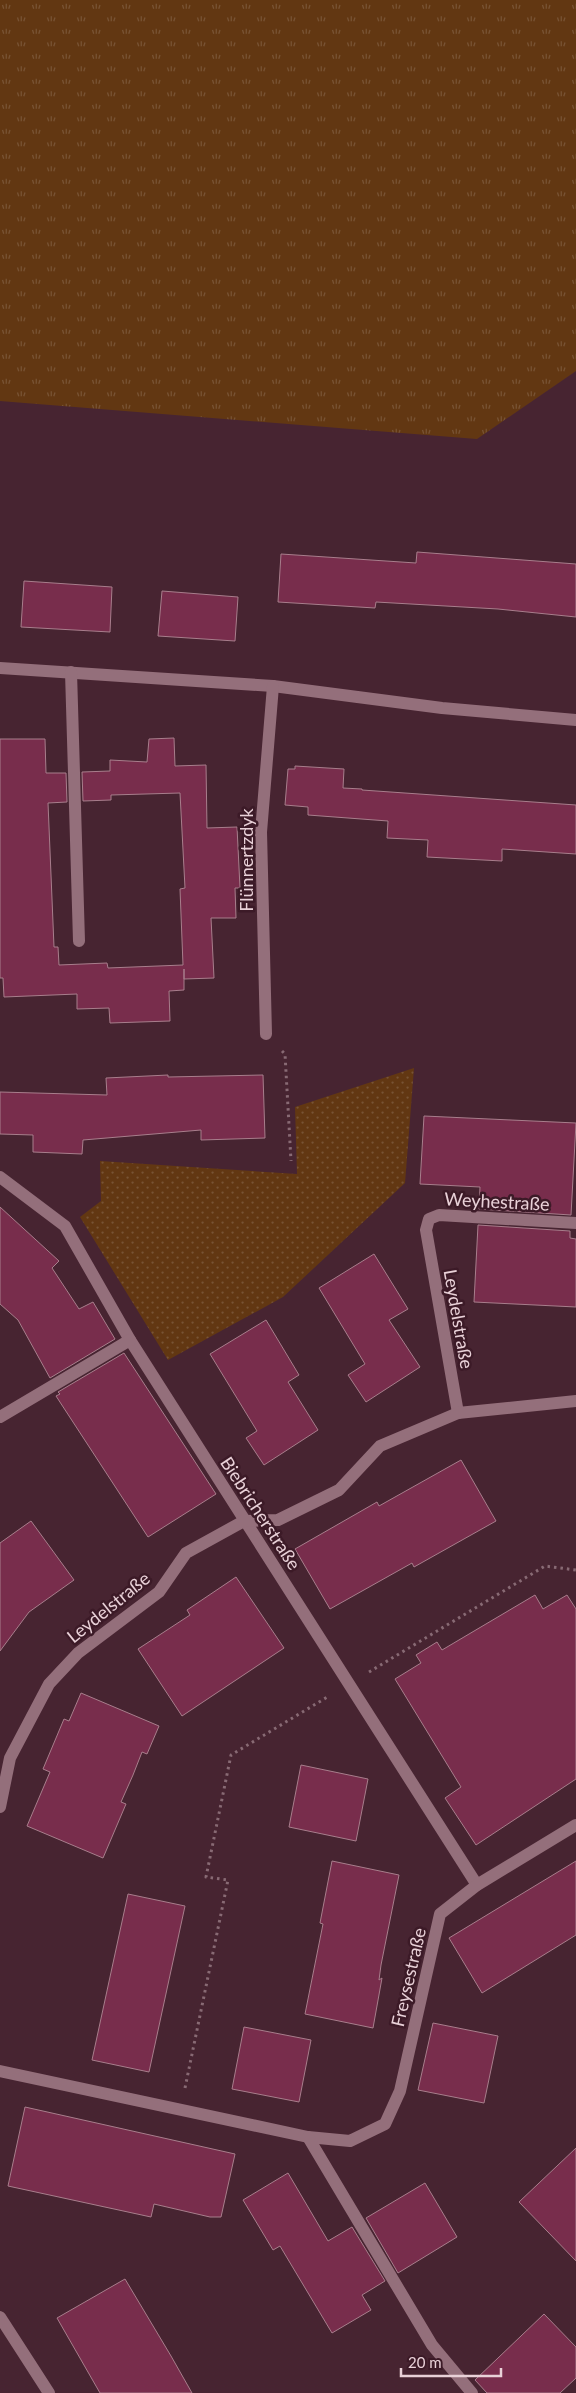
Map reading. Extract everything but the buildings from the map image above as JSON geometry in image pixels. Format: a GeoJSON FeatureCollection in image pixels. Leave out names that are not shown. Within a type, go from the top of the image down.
{"type":"FeatureCollection","features":[{"type":"Feature","properties":{"kind":"street"},"geometry":{"type":"LineString","coordinates":[[0,668],[273,686],[442,708],[576,720]]}},
{"type":"Feature","properties":{"kind":"street"},"geometry":{"type":"LineString","coordinates":[[71,672],[80,942]]}},
{"type":"Feature","properties":{"kind":"street","name":"Flünnertzdyk"},"geometry":{"type":"LineString","coordinates":[[266,1034],[261,832],[273,686]]}},
{"type":"Feature","properties":{"kind":"street","name":"Biebricherstraße"},"geometry":{"type":"LineString","coordinates":[[0,1177],[65,1226],[130,1340],[477,1885]]}},
{"type":"Feature","properties":{"kind":"street","name":"Weyhestraße"},"geometry":{"type":"LineString","coordinates":[[426,1230],[429,1219],[439,1215],[576,1223]]}},
{"type":"Feature","properties":{"kind":"street","name":"Leydelstraße"},"geometry":{"type":"LineString","coordinates":[[426,1230],[458,1413]]}},
{"type":"Feature","properties":{"kind":"street"},"geometry":{"type":"LineString","coordinates":[[0,1417],[130,1340]]}},
{"type":"Feature","properties":{"kind":"street","name":"Leydelstraße"},"geometry":{"type":"LineString","coordinates":[[0,1807],[10,1758],[49,1684],[78,1653],[159,1592],[186,1553],[244,1521],[278,1520],[339,1490],[380,1446],[458,1413],[576,1401]]}},
{"type":"Feature","properties":{"kind":"street","name":"Freysestraße"},"geometry":{"type":"LineString","coordinates":[[0,2071],[308,2137],[350,2141],[385,2124],[400,2091],[440,1914],[477,1885],[576,1825]]}},
{"type":"Feature","properties":{"kind":"street"},"geometry":{"type":"LineString","coordinates":[[308,2137],[432,2345],[472,2393]]}},
{"type":"Feature","properties":{"kind":"street"},"geometry":{"type":"LineString","coordinates":[[0,2317],[49,2393]]}},
{"type":"Feature","properties":{"kind":"path"},"geometry":{"type":"LineString","coordinates":[[266,1034],[285,1054],[291,1161]]}},
{"type":"Feature","properties":{"kind":"path"},"geometry":{"type":"LineString","coordinates":[[181,2110],[228,1880],[206,1877],[231,1755],[545,1566],[576,1570]]}},
{"type":"Feature","properties":{"kind":"green space"},"geometry":{"type":"Polygon","coordinates":[[[0,0],[576,0],[576,371],[477,439],[0,401],[0,0]]]}},
{"type":"Feature","properties":{"kind":"green space"},"geometry":{"type":"Polygon","coordinates":[[[414,1068],[405,1183],[283,1297],[168,1360],[80,1217],[101,1201],[100,1161],[297,1174],[295,1107],[414,1068]]]}}]}
